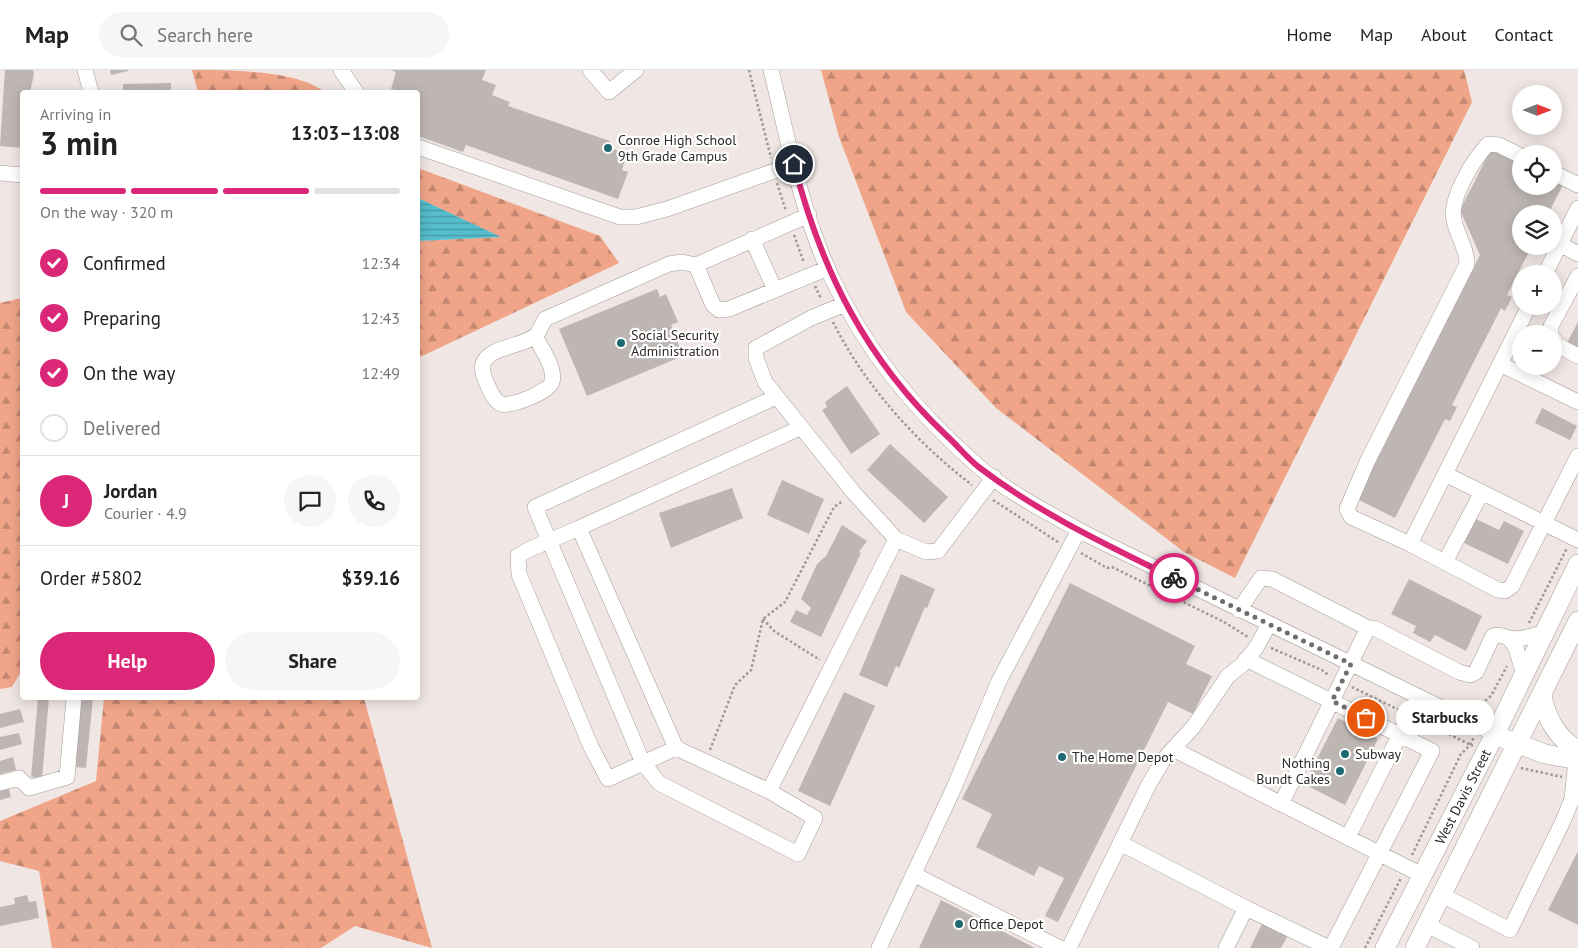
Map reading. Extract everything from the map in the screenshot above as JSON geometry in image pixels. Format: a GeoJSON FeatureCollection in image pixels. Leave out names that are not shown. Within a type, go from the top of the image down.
{"type":"FeatureCollection","features":[{"type":"Feature","properties":{"kind":"main road","name":"West Davis Street"},"geometry":{"type":"LineString","coordinates":[[1385,948],[1495,734],[1578,564]]}},
{"type":"Feature","properties":{"kind":"main road","name":"West Davis Street"},"geometry":{"type":"LineString","coordinates":[[1415,948],[1578,621]]}},
{"type":"Feature","properties":{"kind":"main road"},"geometry":{"type":"LineString","coordinates":[[1542,696],[1552,726],[1577,757]]}},
{"type":"Feature","properties":{"kind":"main road"},"geometry":{"type":"LineString","coordinates":[[1495,734],[1516,745],[1545,754],[1577,757]]}},
{"type":"Feature","properties":{"kind":"street"},"geometry":{"type":"LineString","coordinates":[[85,70],[90,90]]}},
{"type":"Feature","properties":{"kind":"street"},"geometry":{"type":"LineString","coordinates":[[341,70],[355,90]]}},
{"type":"Feature","properties":{"kind":"street"},"geometry":{"type":"LineString","coordinates":[[590,70],[608,92],[636,70]]}},
{"type":"Feature","properties":{"kind":"street"},"geometry":{"type":"LineString","coordinates":[[771,70],[794,164],[809,215],[828,268],[846,304],[876,354],[922,412],[979,467],[1078,530],[1495,734]]}},
{"type":"Feature","properties":{"kind":"street"},"geometry":{"type":"LineString","coordinates":[[1512,152],[1499,145],[1488,144],[1479,154],[1462,182],[1453,209],[1453,218],[1467,253],[1467,264],[1349,499],[1347,509],[1351,517],[1410,544],[1498,590],[1505,591],[1512,586],[1578,456]]}},
{"type":"Feature","properties":{"kind":"street"},"geometry":{"type":"LineString","coordinates":[[420,148],[620,217],[636,217],[667,209],[794,164]]}},
{"type":"Feature","properties":{"kind":"street"},"geometry":{"type":"LineString","coordinates":[[0,173],[20,175]]}},
{"type":"Feature","properties":{"kind":"street"},"geometry":{"type":"LineString","coordinates":[[1562,177],[1578,185]]}},
{"type":"Feature","properties":{"kind":"street"},"geometry":{"type":"LineString","coordinates":[[1562,240],[1577,212]]}},
{"type":"Feature","properties":{"kind":"street"},"geometry":{"type":"LineString","coordinates":[[535,336],[551,368],[553,381],[548,388],[524,400],[512,404],[501,404],[494,398],[483,375],[483,364],[488,355],[535,336],[545,319],[660,268],[682,262],[696,265],[809,215]]}},
{"type":"Feature","properties":{"kind":"street"},"geometry":{"type":"LineString","coordinates":[[752,239],[775,290]]}},
{"type":"Feature","properties":{"kind":"street"},"geometry":{"type":"LineString","coordinates":[[1562,245],[1578,254]]}},
{"type":"Feature","properties":{"kind":"street"},"geometry":{"type":"LineString","coordinates":[[696,265],[713,305],[719,310],[729,309],[828,268]]}},
{"type":"Feature","properties":{"kind":"street"},"geometry":{"type":"LineString","coordinates":[[1552,325],[1573,295],[1578,276]]}},
{"type":"Feature","properties":{"kind":"street"},"geometry":{"type":"LineString","coordinates":[[846,304],[811,318],[756,348],[756,358],[765,382],[800,428],[854,492],[896,539],[926,552],[938,551],[994,477]]}},
{"type":"Feature","properties":{"kind":"street"},"geometry":{"type":"LineString","coordinates":[[1410,544],[1524,315]]}},
{"type":"Feature","properties":{"kind":"street"},"geometry":{"type":"LineString","coordinates":[[1562,348],[1578,356]]}},
{"type":"Feature","properties":{"kind":"street"},"geometry":{"type":"LineString","coordinates":[[1500,364],[1578,402]]}},
{"type":"Feature","properties":{"kind":"street"},"geometry":{"type":"LineString","coordinates":[[579,528],[676,748],[769,792],[815,818],[798,854],[658,783],[643,763],[535,507],[776,397]]}},
{"type":"Feature","properties":{"kind":"street"},"geometry":{"type":"LineString","coordinates":[[676,748],[608,778],[591,747],[519,574],[518,556],[800,428]]}},
{"type":"Feature","properties":{"kind":"street"},"geometry":{"type":"LineString","coordinates":[[1445,474],[1578,540]]}},
{"type":"Feature","properties":{"kind":"street"},"geometry":{"type":"LineString","coordinates":[[1445,562],[1482,492]]}},
{"type":"Feature","properties":{"kind":"street"},"geometry":{"type":"LineString","coordinates":[[879,948],[953,790],[1000,680],[1078,530]]}},
{"type":"Feature","properties":{"kind":"street"},"geometry":{"type":"LineString","coordinates":[[769,792],[896,539]]}},
{"type":"Feature","properties":{"kind":"street"},"geometry":{"type":"LineString","coordinates":[[1239,610],[1261,578],[1272,579],[1368,628],[1374,628],[1459,672],[1470,675],[1476,672],[1493,636],[1502,634],[1509,638],[1516,648],[1524,675]]}},
{"type":"Feature","properties":{"kind":"street"},"geometry":{"type":"LineString","coordinates":[[1069,948],[1149,784],[1164,759],[1194,726],[1228,676],[1246,660],[1259,643],[1268,624]]}},
{"type":"Feature","properties":{"kind":"street"},"geometry":{"type":"LineString","coordinates":[[1281,804],[1368,628]]}},
{"type":"Feature","properties":{"kind":"street"},"geometry":{"type":"LineString","coordinates":[[1509,638],[1532,636],[1545,632]]}},
{"type":"Feature","properties":{"kind":"street"},"geometry":{"type":"LineString","coordinates":[[1120,843],[1246,908],[1330,948],[1432,750],[1246,660]]}},
{"type":"Feature","properties":{"kind":"street"},"geometry":{"type":"LineString","coordinates":[[1348,837],[1419,697]]}},
{"type":"Feature","properties":{"kind":"street"},"geometry":{"type":"LineString","coordinates":[[0,783],[19,778],[29,788],[67,777],[74,700]]}},
{"type":"Feature","properties":{"kind":"street"},"geometry":{"type":"LineString","coordinates":[[1172,749],[1422,875]]}},
{"type":"Feature","properties":{"kind":"street"},"geometry":{"type":"LineString","coordinates":[[1442,895],[1510,930],[1574,805],[1577,757]]}},
{"type":"Feature","properties":{"kind":"street"},"geometry":{"type":"LineString","coordinates":[[913,874],[1060,948]]}},
{"type":"Feature","properties":{"kind":"street"},"geometry":{"type":"LineString","coordinates":[[1226,948],[1246,908]]}},
{"type":"Feature","properties":{"kind":"street"},"geometry":{"type":"LineString","coordinates":[[1427,925],[1466,947]]}},
{"type":"Feature","properties":{"kind":"path"},"geometry":{"type":"LineString","coordinates":[[749,70],[773,171],[789,223],[810,276],[840,336],[898,418],[943,463],[982,492],[1053,539],[1107,568],[1112,567],[1224,622],[1259,643],[1324,671],[1342,682],[1470,745]]}},
{"type":"Feature","properties":{"kind":"path"},"geometry":{"type":"LineString","coordinates":[[706,762],[735,685],[752,670],[763,619],[785,602],[834,507],[854,492]]}},
{"type":"Feature","properties":{"kind":"path"},"geometry":{"type":"LineString","coordinates":[[763,619],[774,632],[831,667]]}},
{"type":"Feature","properties":{"kind":"green space"},"geometry":{"type":"Polygon","coordinates":[[[192,70],[244,71],[281,75],[298,79],[321,90],[197,90],[192,70]]]}},
{"type":"Feature","properties":{"kind":"green space"},"geometry":{"type":"Polygon","coordinates":[[[821,70],[1464,70],[1472,102],[1235,578],[1184,552],[996,408],[906,312],[839,137],[821,70]]]}},
{"type":"Feature","properties":{"kind":"green space"},"geometry":{"type":"Polygon","coordinates":[[[420,169],[600,236],[619,263],[420,357],[420,241],[500,237],[420,199],[420,169]]]}},
{"type":"Feature","properties":{"kind":"green space"},"geometry":{"type":"Polygon","coordinates":[[[20,298],[20,673],[12,687],[0,689],[0,303],[20,298]]]}},
{"type":"Feature","properties":{"kind":"green space"},"geometry":{"type":"Polygon","coordinates":[[[104,700],[365,700],[432,948],[355,926],[321,948],[52,948],[39,871],[0,861],[0,821],[96,781],[104,700]]]}},
{"type":"Feature","properties":{"kind":"water"},"geometry":{"type":"Polygon","coordinates":[[[420,199],[501,237],[420,241],[420,199]]]}},
{"type":"Feature","properties":{"kind":"building"},"geometry":{"type":"Polygon","coordinates":[[[5,70],[33,70],[30,90],[20,90],[20,148],[0,146],[5,70]]]}},
{"type":"Feature","properties":{"kind":"building"},"geometry":{"type":"Polygon","coordinates":[[[110,70],[128,70],[128,71],[111,75],[110,70]]]}},
{"type":"Feature","properties":{"kind":"building"},"geometry":{"type":"Polygon","coordinates":[[[390,70],[486,70],[482,80],[496,85],[492,95],[510,102],[508,106],[610,141],[608,147],[627,154],[622,170],[628,172],[618,199],[466,145],[463,152],[420,137],[420,90],[391,89],[396,72],[390,70]]]}},
{"type":"Feature","properties":{"kind":"building"},"geometry":{"type":"Polygon","coordinates":[[[171,83],[171,90],[123,90],[123,84],[171,83]]]}},
{"type":"Feature","properties":{"kind":"building"},"geometry":{"type":"Polygon","coordinates":[[[1491,149],[1512,160],[1512,195],[1558,195],[1553,205],[1512,205],[1512,255],[1527,255],[1522,265],[1512,265],[1512,285],[1507,295],[1512,297],[1505,311],[1501,308],[1452,405],[1457,407],[1450,421],[1445,419],[1395,518],[1357,499],[1480,255],[1460,210],[1491,149]]]}},
{"type":"Feature","properties":{"kind":"building","name":"Social Security Administration"},"geometry":{"type":"Polygon","coordinates":[[[657,289],[660,297],[666,294],[678,322],[671,325],[683,356],[587,396],[559,329],[657,289]]]}},
{"type":"Feature","properties":{"kind":"building"},"geometry":{"type":"Polygon","coordinates":[[[1578,322],[1578,349],[1567,343],[1578,322]]]}},
{"type":"Feature","properties":{"kind":"building"},"geometry":{"type":"Polygon","coordinates":[[[847,386],[880,434],[851,454],[822,410],[827,407],[825,402],[847,386]]]}},
{"type":"Feature","properties":{"kind":"building"},"geometry":{"type":"Polygon","coordinates":[[[1542,408],[1577,426],[1570,440],[1535,423],[1542,408]]]}},
{"type":"Feature","properties":{"kind":"building"},"geometry":{"type":"Polygon","coordinates":[[[890,444],[948,497],[924,523],[867,470],[890,444]]]}},
{"type":"Feature","properties":{"kind":"building"},"geometry":{"type":"Polygon","coordinates":[[[782,480],[824,499],[809,534],[767,515],[782,480]]]}},
{"type":"Feature","properties":{"kind":"building"},"geometry":{"type":"Polygon","coordinates":[[[732,488],[743,518],[671,548],[659,513],[732,488]]]}},
{"type":"Feature","properties":{"kind":"building"},"geometry":{"type":"Polygon","coordinates":[[[1476,519],[1499,530],[1504,521],[1524,531],[1508,564],[1464,543],[1476,519]]]}},
{"type":"Feature","properties":{"kind":"building"},"geometry":{"type":"Polygon","coordinates":[[[842,525],[867,541],[859,552],[861,553],[821,637],[790,622],[796,610],[807,615],[811,608],[801,599],[817,564],[826,556],[842,525]]]}},
{"type":"Feature","properties":{"kind":"building"},"geometry":{"type":"Polygon","coordinates":[[[901,574],[935,589],[927,608],[925,607],[899,668],[896,666],[887,687],[859,675],[901,574]]]}},
{"type":"Feature","properties":{"kind":"building"},"geometry":{"type":"Polygon","coordinates":[[[1409,579],[1482,616],[1466,651],[1435,635],[1430,642],[1413,633],[1416,626],[1391,614],[1409,579]]]}},
{"type":"Feature","properties":{"kind":"building","name":"The Home Depot"},"geometry":{"type":"Polygon","coordinates":[[[1070,583],[1195,646],[1186,664],[1212,676],[1193,714],[1168,702],[1058,922],[1045,916],[1064,878],[1039,866],[1034,876],[976,847],[992,814],[962,799],[1070,583]]]}},
{"type":"Feature","properties":{"kind":"building"},"geometry":{"type":"Polygon","coordinates":[[[844,692],[875,706],[830,806],[798,791],[844,692]]]}},
{"type":"Feature","properties":{"kind":"building"},"geometry":{"type":"Polygon","coordinates":[[[38,700],[49,700],[42,778],[31,777],[38,700]]]}},
{"type":"Feature","properties":{"kind":"building"},"geometry":{"type":"Polygon","coordinates":[[[81,700],[93,700],[86,768],[74,767],[81,700]]]}},
{"type":"Feature","properties":{"kind":"building"},"geometry":{"type":"Polygon","coordinates":[[[20,709],[24,722],[0,728],[0,714],[20,709]]]}},
{"type":"Feature","properties":{"kind":"building"},"geometry":{"type":"Polygon","coordinates":[[[1338,718],[1378,739],[1345,805],[1304,784],[1338,718]]]}},
{"type":"Feature","properties":{"kind":"building"},"geometry":{"type":"Polygon","coordinates":[[[19,733],[22,744],[0,750],[0,737],[19,733]]]}},
{"type":"Feature","properties":{"kind":"building"},"geometry":{"type":"Polygon","coordinates":[[[13,757],[16,770],[0,774],[0,761],[13,757]]]}},
{"type":"Feature","properties":{"kind":"building"},"geometry":{"type":"Polygon","coordinates":[[[8,785],[11,797],[0,800],[0,787],[8,785]]]}},
{"type":"Feature","properties":{"kind":"building"},"geometry":{"type":"Polygon","coordinates":[[[1578,851],[1578,925],[1548,910],[1578,851]]]}},
{"type":"Feature","properties":{"kind":"building"},"geometry":{"type":"Polygon","coordinates":[[[27,895],[29,902],[36,901],[39,918],[0,926],[0,907],[15,904],[14,898],[27,895]]]}},
{"type":"Feature","properties":{"kind":"building","name":"Office Depot"},"geometry":{"type":"Polygon","coordinates":[[[941,900],[1035,948],[919,948],[941,900]]]}},
{"type":"Feature","properties":{"kind":"building"},"geometry":{"type":"Polygon","coordinates":[[[1263,922],[1288,935],[1281,948],[1250,948],[1263,922]]]}},
{"type":"Feature","properties":{"kind":"way so far"},"geometry":{"type":"LineString","coordinates":[[1174,578],[1351,664],[1332,701],[1366,718]]}},
{"type":"Feature","properties":{"kind":"place","name":"Conroe High School 9th Grade Campus"},"geometry":{"type":"Point","coordinates":[608,148]}},
{"type":"Feature","properties":{"kind":"place","name":"Social Security Administration"},"geometry":{"type":"Point","coordinates":[621,343]}},
{"type":"Feature","properties":{"kind":"place","name":"Starbucks"},"geometry":{"type":"Point","coordinates":[1366,718]}},
{"type":"Feature","properties":{"kind":"place","name":"Subway"},"geometry":{"type":"Point","coordinates":[1345,754]}},
{"type":"Feature","properties":{"kind":"place","name":"The Home Depot"},"geometry":{"type":"Point","coordinates":[1062,757]}},
{"type":"Feature","properties":{"kind":"place","name":"Nothing Bundt Cakes"},"geometry":{"type":"Point","coordinates":[1340,771]}},
{"type":"Feature","properties":{"kind":"place","name":"Office Depot"},"geometry":{"type":"Point","coordinates":[959,924]}},
{"type":"Feature","properties":{"kind":"route"},"geometry":{"type":"LineString","coordinates":[[794,164],[811,224],[831,275],[853,319],[876,354],[922,412],[979,467],[1046,512],[1174,578]]}}]}
